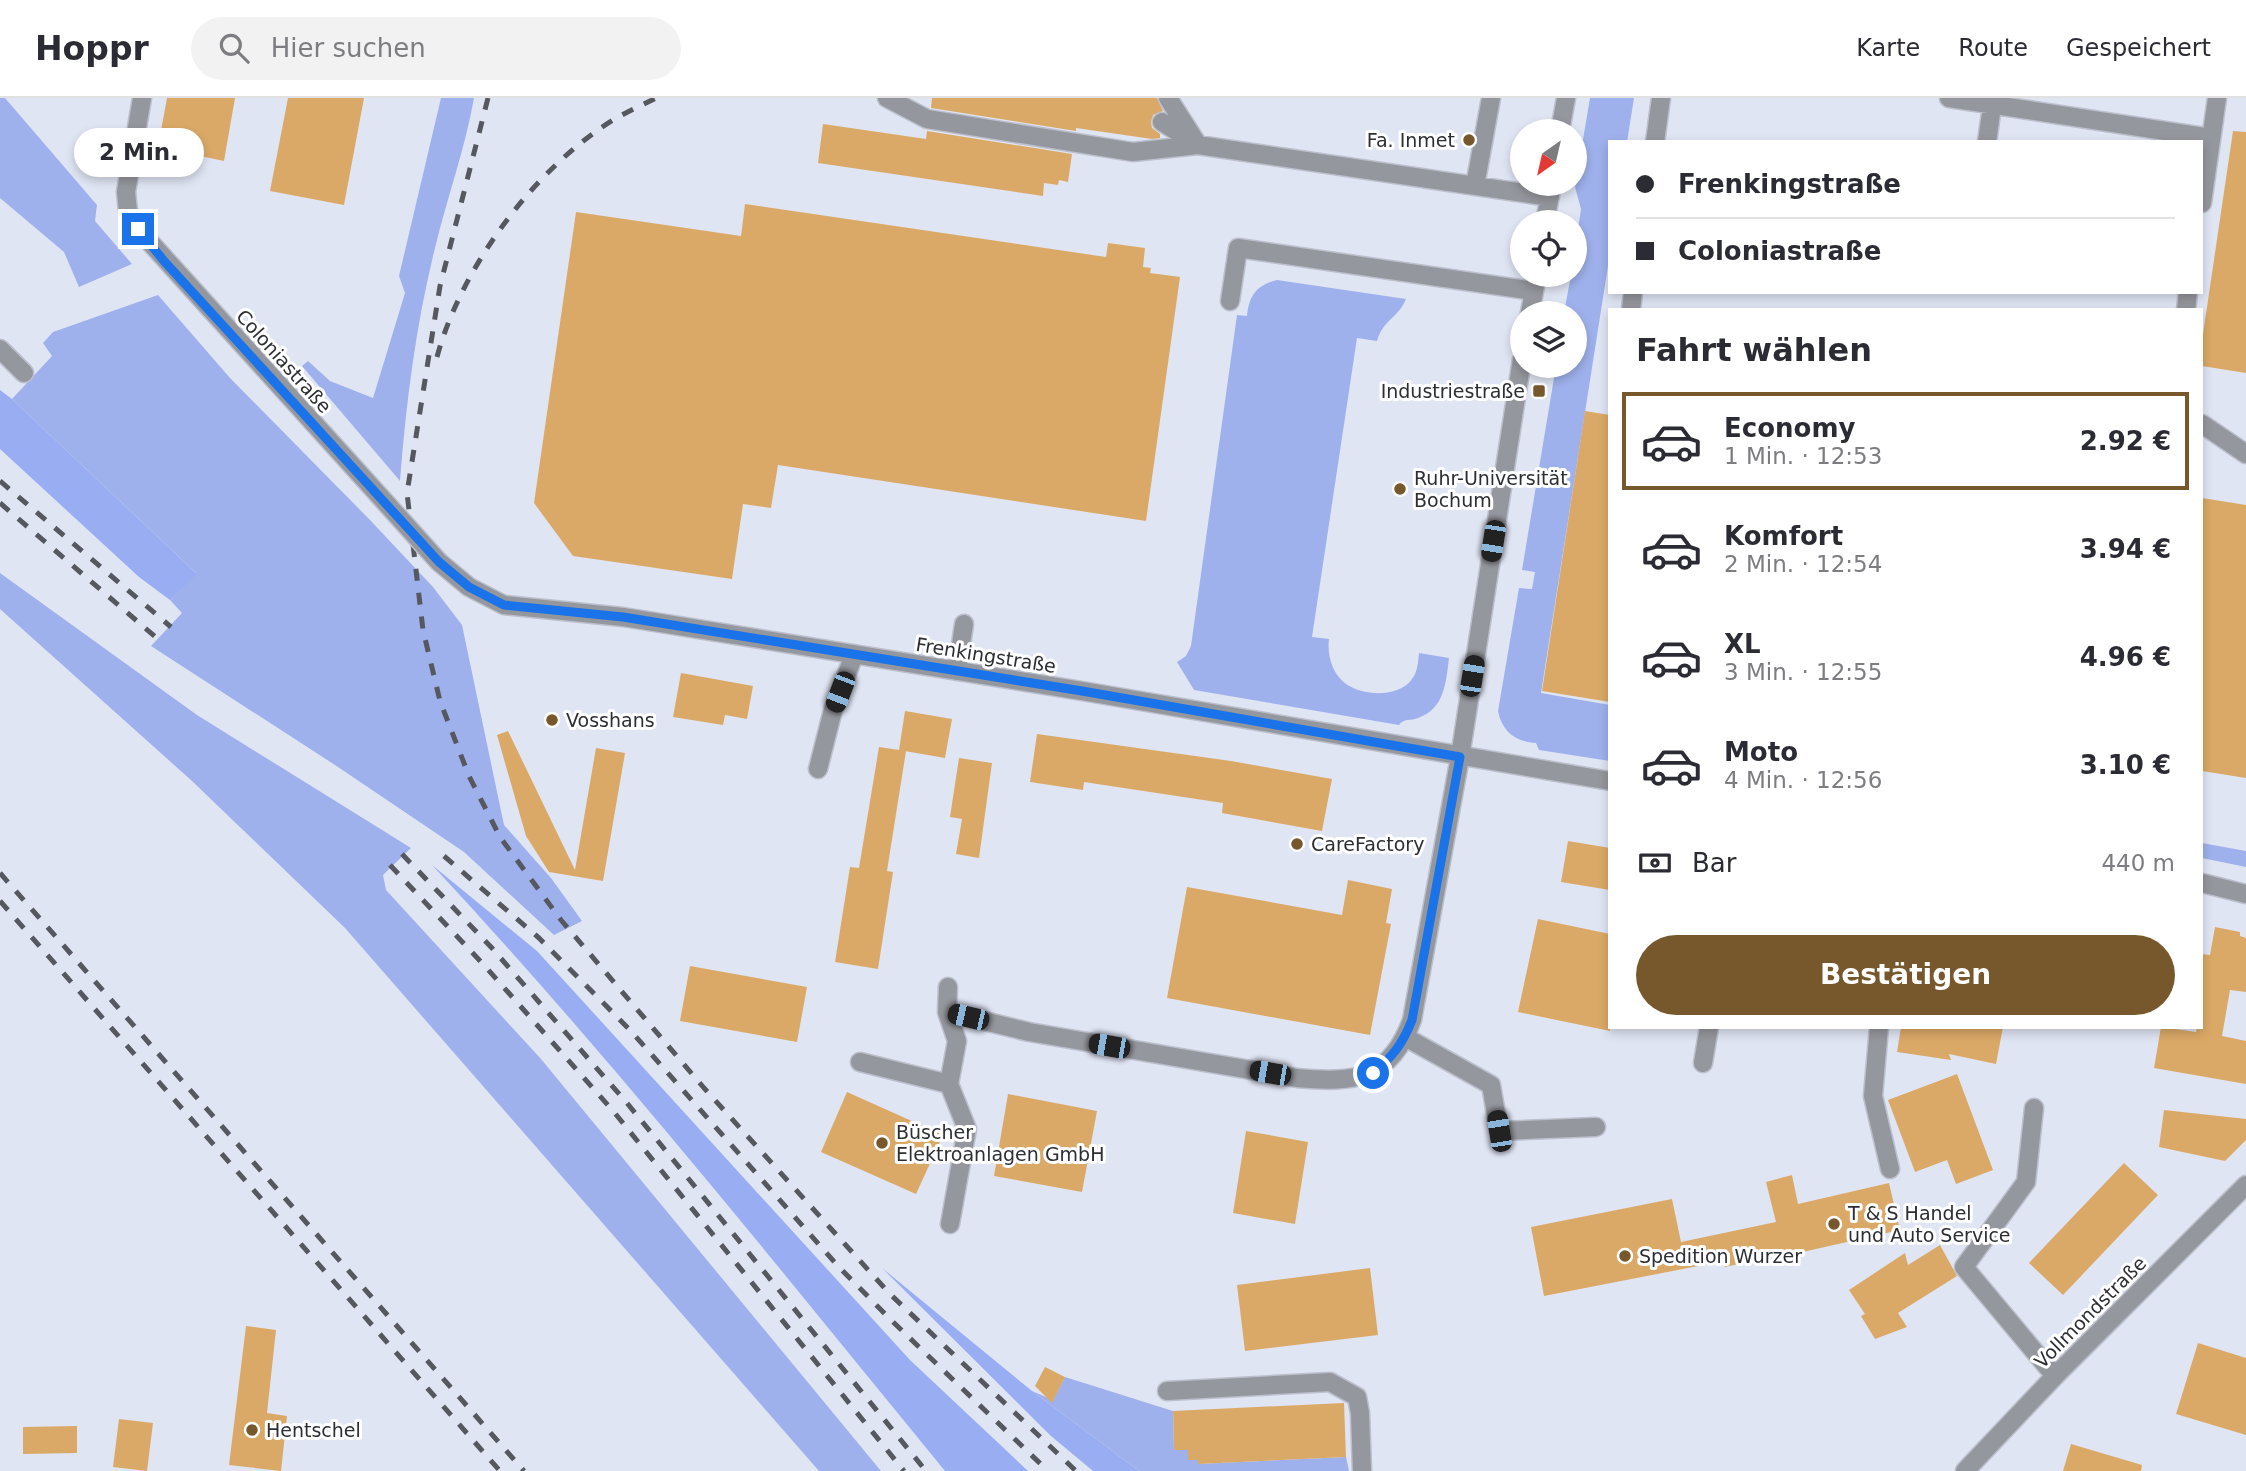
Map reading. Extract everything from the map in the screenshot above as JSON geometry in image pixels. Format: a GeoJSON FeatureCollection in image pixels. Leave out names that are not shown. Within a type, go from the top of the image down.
{"type":"FeatureCollection","features":[{"type":"Feature","properties":{"kind":"street","name":"Coloniastraße"},"geometry":{"type":"LineString","coordinates":[[142,98],[126,192],[128,211],[138,229],[439,562],[469,587],[504,605]]}},
{"type":"Feature","properties":{"kind":"street"},"geometry":{"type":"LineString","coordinates":[[887,98],[927,119],[1133,152],[1198,145],[1475,186],[1510,188]]}},
{"type":"Feature","properties":{"kind":"street"},"geometry":{"type":"LineString","coordinates":[[1168,98],[1198,145]]}},
{"type":"Feature","properties":{"kind":"street"},"geometry":{"type":"LineString","coordinates":[[1475,186],[1491,98]]}},
{"type":"Feature","properties":{"kind":"street"},"geometry":{"type":"LineString","coordinates":[[1562,119],[1566,98]]}},
{"type":"Feature","properties":{"kind":"street"},"geometry":{"type":"LineString","coordinates":[[1655,140],[1661,98]]}},
{"type":"Feature","properties":{"kind":"street"},"geometry":{"type":"LineString","coordinates":[[1949,98],[2211,138]]}},
{"type":"Feature","properties":{"kind":"street"},"geometry":{"type":"LineString","coordinates":[[2203,196],[2217,98]]}},
{"type":"Feature","properties":{"kind":"street"},"geometry":{"type":"LineString","coordinates":[[1987,140],[1992,106]]}},
{"type":"Feature","properties":{"kind":"street"},"geometry":{"type":"LineString","coordinates":[[1162,122],[1198,145]]}},
{"type":"Feature","properties":{"kind":"street"},"geometry":{"type":"LineString","coordinates":[[1230,301],[1238,248],[1510,280]]}},
{"type":"Feature","properties":{"kind":"street"},"geometry":{"type":"LineString","coordinates":[[0,349],[24,373]]}},
{"type":"Feature","properties":{"kind":"street"},"geometry":{"type":"LineString","coordinates":[[947,1013],[1030,1032],[1297,1078],[1335,1081],[1373,1073],[1393,1056],[1412,1020],[1460,757],[1519,378]]}},
{"type":"Feature","properties":{"kind":"street"},"geometry":{"type":"LineString","coordinates":[[2203,425],[2246,454]]}},
{"type":"Feature","properties":{"kind":"street","name":"Frenkingstraße"},"geometry":{"type":"LineString","coordinates":[[504,605],[623,617],[1608,781]]}},
{"type":"Feature","properties":{"kind":"street"},"geometry":{"type":"LineString","coordinates":[[957,671],[964,624]]}},
{"type":"Feature","properties":{"kind":"street"},"geometry":{"type":"LineString","coordinates":[[818,769],[833,710],[854,655]]}},
{"type":"Feature","properties":{"kind":"street"},"geometry":{"type":"LineString","coordinates":[[2203,883],[2246,894]]}},
{"type":"Feature","properties":{"kind":"street"},"geometry":{"type":"LineString","coordinates":[[948,987],[947,1013],[957,1041],[949,1084],[967,1129],[950,1224]]}},
{"type":"Feature","properties":{"kind":"street"},"geometry":{"type":"LineString","coordinates":[[1703,1063],[1709,1029]]}},
{"type":"Feature","properties":{"kind":"street"},"geometry":{"type":"LineString","coordinates":[[1880,1029],[1872,1096],[1890,1169]]}},
{"type":"Feature","properties":{"kind":"street"},"geometry":{"type":"LineString","coordinates":[[1405,1037],[1491,1085],[1499,1131],[1596,1127]]}},
{"type":"Feature","properties":{"kind":"street"},"geometry":{"type":"LineString","coordinates":[[860,1062],[949,1084]]}},
{"type":"Feature","properties":{"kind":"street"},"geometry":{"type":"LineString","coordinates":[[2034,1108],[2026,1182],[1964,1267],[2055,1376]]}},
{"type":"Feature","properties":{"kind":"street","name":"Vollmondstraße"},"geometry":{"type":"LineString","coordinates":[[1965,1471],[2055,1376],[2246,1185]]}},
{"type":"Feature","properties":{"kind":"street"},"geometry":{"type":"LineString","coordinates":[[1167,1391],[1330,1382],[1357,1396],[1362,1471]]}},
{"type":"Feature","properties":{"kind":"shaded area"},"geometry":{"type":"Polygon","coordinates":[[[0,98],[5,98],[97,205],[95,221],[132,264],[79,287],[64,252],[0,198],[0,98]]]}},
{"type":"Feature","properties":{"kind":"shaded area"},"geometry":{"type":"Polygon","coordinates":[[[441,98],[474,98],[422,306],[400,481],[302,366],[308,361],[330,381],[373,398],[405,293],[399,276],[441,98]]]}},
{"type":"Feature","properties":{"kind":"shaded area"},"geometry":{"type":"Polygon","coordinates":[[[1590,98],[1634,98],[1627,140],[1608,140],[1608,266],[1541,693],[1608,705],[1608,761],[1539,750],[1536,743],[1522,741],[1511,734],[1503,725],[1498,711],[1519,588],[1532,589],[1535,572],[1522,570],[1554,378],[1587,378],[1587,301],[1566,301],[1569,287],[1587,287],[1587,210],[1581,209],[1577,196],[1587,196],[1586,119],[1590,98]]]}},
{"type":"Feature","properties":{"kind":"shaded area"},"geometry":{"type":"Polygon","coordinates":[[[1277,280],[1406,299],[1383,328],[1377,341],[1357,338],[1312,637],[1329,639],[1332,664],[1341,680],[1353,688],[1371,693],[1390,692],[1406,685],[1415,673],[1419,653],[1449,658],[1442,693],[1434,708],[1427,714],[1405,720],[1399,725],[1194,690],[1177,662],[1186,656],[1191,646],[1237,315],[1247,316],[1255,292],[1277,280]]]}},
{"type":"Feature","properties":{"kind":"shaded area"},"geometry":{"type":"Polygon","coordinates":[[[158,295],[230,378],[433,587],[462,625],[504,825],[551,878],[582,921],[554,935],[464,852],[151,646],[182,613],[170,600],[196,573],[12,399],[52,356],[43,343],[53,332],[158,295]]]}},
{"type":"Feature","properties":{"kind":"shaded area"},"geometry":{"type":"Polygon","coordinates":[[[0,390],[197,574],[170,600],[139,577],[0,449],[0,390]]]}},
{"type":"Feature","properties":{"kind":"shaded area"},"geometry":{"type":"Polygon","coordinates":[[[0,573],[197,715],[411,848],[383,875],[386,890],[541,1059],[881,1471],[819,1471],[345,928],[192,781],[0,609],[0,573]]]}},
{"type":"Feature","properties":{"kind":"shaded area"},"geometry":{"type":"Polygon","coordinates":[[[2203,843],[2246,851],[2246,867],[2203,858],[2203,843]]]}},
{"type":"Feature","properties":{"kind":"shaded area"},"geometry":{"type":"Polygon","coordinates":[[[432,865],[537,951],[910,1360],[1028,1471],[945,1471],[630,1088],[432,865]]]}},
{"type":"Feature","properties":{"kind":"shaded area"},"geometry":{"type":"Polygon","coordinates":[[[882,1268],[1032,1391],[1139,1471],[1093,1471],[1051,1436],[882,1268]]]}},
{"type":"Feature","properties":{"kind":"shaded area"},"geometry":{"type":"Polygon","coordinates":[[[1065,1377],[1173,1411],[1174,1450],[1188,1450],[1188,1460],[1198,1460],[1198,1464],[1346,1457],[1349,1471],[1139,1471],[1032,1391],[1053,1400],[1065,1377]]]}},
{"type":"Feature","properties":{"kind":"building"},"geometry":{"type":"Polygon","coordinates":[[[167,98],[235,98],[224,161],[158,147],[167,98]]]}},
{"type":"Feature","properties":{"kind":"building"},"geometry":{"type":"Polygon","coordinates":[[[288,98],[364,98],[344,205],[270,191],[288,98]]]}},
{"type":"Feature","properties":{"kind":"building"},"geometry":{"type":"Polygon","coordinates":[[[932,98],[1157,98],[1163,111],[1153,115],[1151,122],[1160,138],[1076,128],[1076,131],[931,108],[932,98]]]}},
{"type":"Feature","properties":{"kind":"building"},"geometry":{"type":"Polygon","coordinates":[[[823,124],[926,139],[927,131],[1072,154],[1068,182],[1059,180],[1058,185],[1044,183],[1043,196],[818,163],[823,124]]]}},
{"type":"Feature","properties":{"kind":"building"},"geometry":{"type":"Polygon","coordinates":[[[2233,131],[2246,132],[2246,373],[2203,366],[2203,334],[2233,131]]]}},
{"type":"Feature","properties":{"kind":"building"},"geometry":{"type":"Polygon","coordinates":[[[745,204],[1106,257],[1108,243],[1145,248],[1143,267],[1151,268],[1150,273],[1180,277],[1146,521],[778,465],[771,508],[743,504],[732,579],[573,556],[534,503],[576,212],[741,236],[745,204]]]}},
{"type":"Feature","properties":{"kind":"building"},"geometry":{"type":"Polygon","coordinates":[[[1585,411],[1608,415],[1608,702],[1542,691],[1585,411]]]}},
{"type":"Feature","properties":{"kind":"building"},"geometry":{"type":"Polygon","coordinates":[[[2203,498],[2246,505],[2246,778],[2203,771],[2203,498]]]}},
{"type":"Feature","properties":{"kind":"building"},"geometry":{"type":"Polygon","coordinates":[[[681,673],[753,686],[747,719],[725,715],[723,725],[673,717],[681,673]]]}},
{"type":"Feature","properties":{"kind":"building"},"geometry":{"type":"Polygon","coordinates":[[[905,711],[952,719],[945,758],[899,750],[905,711]]]}},
{"type":"Feature","properties":{"kind":"building"},"geometry":{"type":"Polygon","coordinates":[[[508,731],[575,870],[596,748],[625,753],[603,881],[549,872],[526,836],[497,735],[508,731]]]}},
{"type":"Feature","properties":{"kind":"building"},"geometry":{"type":"Polygon","coordinates":[[[1037,734],[1231,761],[1332,779],[1322,831],[1222,813],[1223,803],[1084,782],[1083,790],[1030,782],[1037,734]]]}},
{"type":"Feature","properties":{"kind":"building"},"geometry":{"type":"Polygon","coordinates":[[[879,747],[906,751],[887,871],[893,872],[878,969],[835,962],[850,867],[859,868],[879,747]]]}},
{"type":"Feature","properties":{"kind":"building"},"geometry":{"type":"Polygon","coordinates":[[[959,758],[992,763],[979,858],[956,854],[962,819],[950,817],[959,758]]]}},
{"type":"Feature","properties":{"kind":"building"},"geometry":{"type":"Polygon","coordinates":[[[1568,841],[1608,848],[1608,890],[1561,882],[1568,841]]]}},
{"type":"Feature","properties":{"kind":"building"},"geometry":{"type":"Polygon","coordinates":[[[1348,880],[1392,889],[1386,923],[1391,924],[1370,1035],[1167,998],[1187,887],[1342,915],[1348,880]]]}},
{"type":"Feature","properties":{"kind":"building"},"geometry":{"type":"Polygon","coordinates":[[[1538,919],[1608,934],[1610,1031],[1518,1012],[1538,919]]]}},
{"type":"Feature","properties":{"kind":"building"},"geometry":{"type":"Polygon","coordinates":[[[2215,927],[2240,932],[2240,936],[2246,938],[2246,992],[2230,990],[2222,1036],[2246,1041],[2246,1084],[2154,1068],[2161,1029],[2196,1032],[2197,1029],[2203,1029],[2203,954],[2210,955],[2215,927]]]}},
{"type":"Feature","properties":{"kind":"building"},"geometry":{"type":"Polygon","coordinates":[[[690,966],[807,987],[797,1042],[680,1021],[690,966]]]}},
{"type":"Feature","properties":{"kind":"building"},"geometry":{"type":"Polygon","coordinates":[[[1901,1029],[2003,1029],[1996,1064],[1949,1054],[1951,1060],[1897,1052],[1901,1029]]]}},
{"type":"Feature","properties":{"kind":"building"},"geometry":{"type":"Polygon","coordinates":[[[1957,1074],[1993,1170],[1956,1184],[1947,1160],[1915,1172],[1888,1100],[1957,1074]]]}},
{"type":"Feature","properties":{"kind":"building","name":"Büscher Elektroanlagen GmbH"},"geometry":{"type":"Polygon","coordinates":[[[847,1092],[943,1135],[916,1194],[821,1152],[847,1092]]]}},
{"type":"Feature","properties":{"kind":"building"},"geometry":{"type":"Polygon","coordinates":[[[1008,1094],[1097,1111],[1082,1192],[994,1176],[1008,1094]]]}},
{"type":"Feature","properties":{"kind":"building"},"geometry":{"type":"Polygon","coordinates":[[[2164,1110],[2246,1119],[2246,1140],[2225,1161],[2159,1147],[2164,1110]]]}},
{"type":"Feature","properties":{"kind":"building"},"geometry":{"type":"Polygon","coordinates":[[[1246,1131],[1308,1142],[1295,1224],[1233,1213],[1246,1131]]]}},
{"type":"Feature","properties":{"kind":"building"},"geometry":{"type":"Polygon","coordinates":[[[2124,1163],[2158,1195],[2063,1295],[2029,1263],[2124,1163]]]}},
{"type":"Feature","properties":{"kind":"building"},"geometry":{"type":"Polygon","coordinates":[[[1792,1175],[1798,1204],[1889,1183],[1900,1230],[1785,1256],[1784,1254],[1725,1267],[1724,1261],[1544,1296],[1531,1227],[1672,1199],[1681,1242],[1776,1222],[1766,1182],[1792,1175]]]}},
{"type":"Feature","properties":{"kind":"building"},"geometry":{"type":"Polygon","coordinates":[[[1940,1245],[1957,1276],[1898,1313],[1907,1327],[1875,1339],[1861,1316],[1865,1314],[1849,1290],[1905,1253],[1908,1265],[1940,1245]]]}},
{"type":"Feature","properties":{"kind":"building"},"geometry":{"type":"Polygon","coordinates":[[[1370,1268],[1378,1335],[1245,1351],[1237,1285],[1370,1268]]]}},
{"type":"Feature","properties":{"kind":"building"},"geometry":{"type":"Polygon","coordinates":[[[246,1326],[276,1330],[267,1413],[287,1416],[281,1471],[229,1465],[246,1326]]]}},
{"type":"Feature","properties":{"kind":"building"},"geometry":{"type":"Polygon","coordinates":[[[2198,1343],[2246,1358],[2246,1435],[2176,1414],[2198,1343]]]}},
{"type":"Feature","properties":{"kind":"building"},"geometry":{"type":"Polygon","coordinates":[[[1045,1367],[1065,1377],[1052,1403],[1035,1386],[1045,1367]]]}},
{"type":"Feature","properties":{"kind":"building"},"geometry":{"type":"Polygon","coordinates":[[[1344,1403],[1346,1457],[1198,1464],[1198,1460],[1188,1460],[1188,1450],[1174,1450],[1173,1411],[1344,1403]]]}},
{"type":"Feature","properties":{"kind":"building"},"geometry":{"type":"Polygon","coordinates":[[[119,1419],[153,1423],[147,1471],[113,1467],[119,1419]]]}},
{"type":"Feature","properties":{"kind":"building"},"geometry":{"type":"Polygon","coordinates":[[[77,1426],[77,1453],[23,1454],[23,1427],[77,1426]]]}},
{"type":"Feature","properties":{"kind":"building"},"geometry":{"type":"Polygon","coordinates":[[[2071,1444],[2142,1465],[2141,1471],[2063,1471],[2071,1444]]]}},
{"type":"Feature","properties":{"kind":"railway"},"geometry":{"type":"LineString","coordinates":[[488,98],[440,286],[407,493],[423,630],[440,701],[469,776],[500,837],[561,920],[704,1088],[889,1293],[1076,1471]]}},
{"type":"Feature","properties":{"kind":"railway"},"geometry":{"type":"LineString","coordinates":[[437,357],[448,323],[482,256],[529,193],[584,141],[613,120],[656,98]]}},
{"type":"Feature","properties":{"kind":"railway"},"geometry":{"type":"LineString","coordinates":[[0,481],[171,627]]}},
{"type":"Feature","properties":{"kind":"railway"},"geometry":{"type":"LineString","coordinates":[[0,503],[159,640]]}},
{"type":"Feature","properties":{"kind":"railway"},"geometry":{"type":"LineString","coordinates":[[402,854],[491,947],[627,1103],[926,1471]]}},
{"type":"Feature","properties":{"kind":"railway"},"geometry":{"type":"LineString","coordinates":[[444,856],[539,938],[630,1030],[837,1265],[1048,1471]]}},
{"type":"Feature","properties":{"kind":"railway"},"geometry":{"type":"LineString","coordinates":[[390,865],[484,965],[614,1112],[904,1471]]}},
{"type":"Feature","properties":{"kind":"railway"},"geometry":{"type":"LineString","coordinates":[[0,873],[524,1471]]}},
{"type":"Feature","properties":{"kind":"railway"},"geometry":{"type":"LineString","coordinates":[[0,901],[500,1471]]}},
{"type":"Feature","properties":{"kind":"place","name":"Fa. Inmet"},"geometry":{"type":"Point","coordinates":[1469,140]}},
{"type":"Feature","properties":{"kind":"place","name":"Industriestraße"},"geometry":{"type":"Point","coordinates":[1539,391]}},
{"type":"Feature","properties":{"kind":"place","name":"Ruhr-Universität Bochum"},"geometry":{"type":"Point","coordinates":[1400,489]}},
{"type":"Feature","properties":{"kind":"place","name":"Vosshans"},"geometry":{"type":"Point","coordinates":[552,720]}},
{"type":"Feature","properties":{"kind":"place","name":"CareFactory"},"geometry":{"type":"Point","coordinates":[1297,844]}},
{"type":"Feature","properties":{"kind":"place","name":"Büscher Elektroanlagen GmbH"},"geometry":{"type":"Point","coordinates":[882,1143]}},
{"type":"Feature","properties":{"kind":"place","name":"T & S Handel und Auto Service"},"geometry":{"type":"Point","coordinates":[1834,1224]}},
{"type":"Feature","properties":{"kind":"place","name":"Spedition Wurzer"},"geometry":{"type":"Point","coordinates":[1625,1256]}},
{"type":"Feature","properties":{"kind":"place","name":"Hentschel"},"geometry":{"type":"Point","coordinates":[252,1430]}},
{"type":"Feature","properties":{"kind":"route"},"geometry":{"type":"LineString","coordinates":[[138,229],[164,261],[439,562],[469,587],[504,605],[623,617],[1082,691],[1460,757],[1412,1020],[1393,1056],[1373,1073]]}}]}
